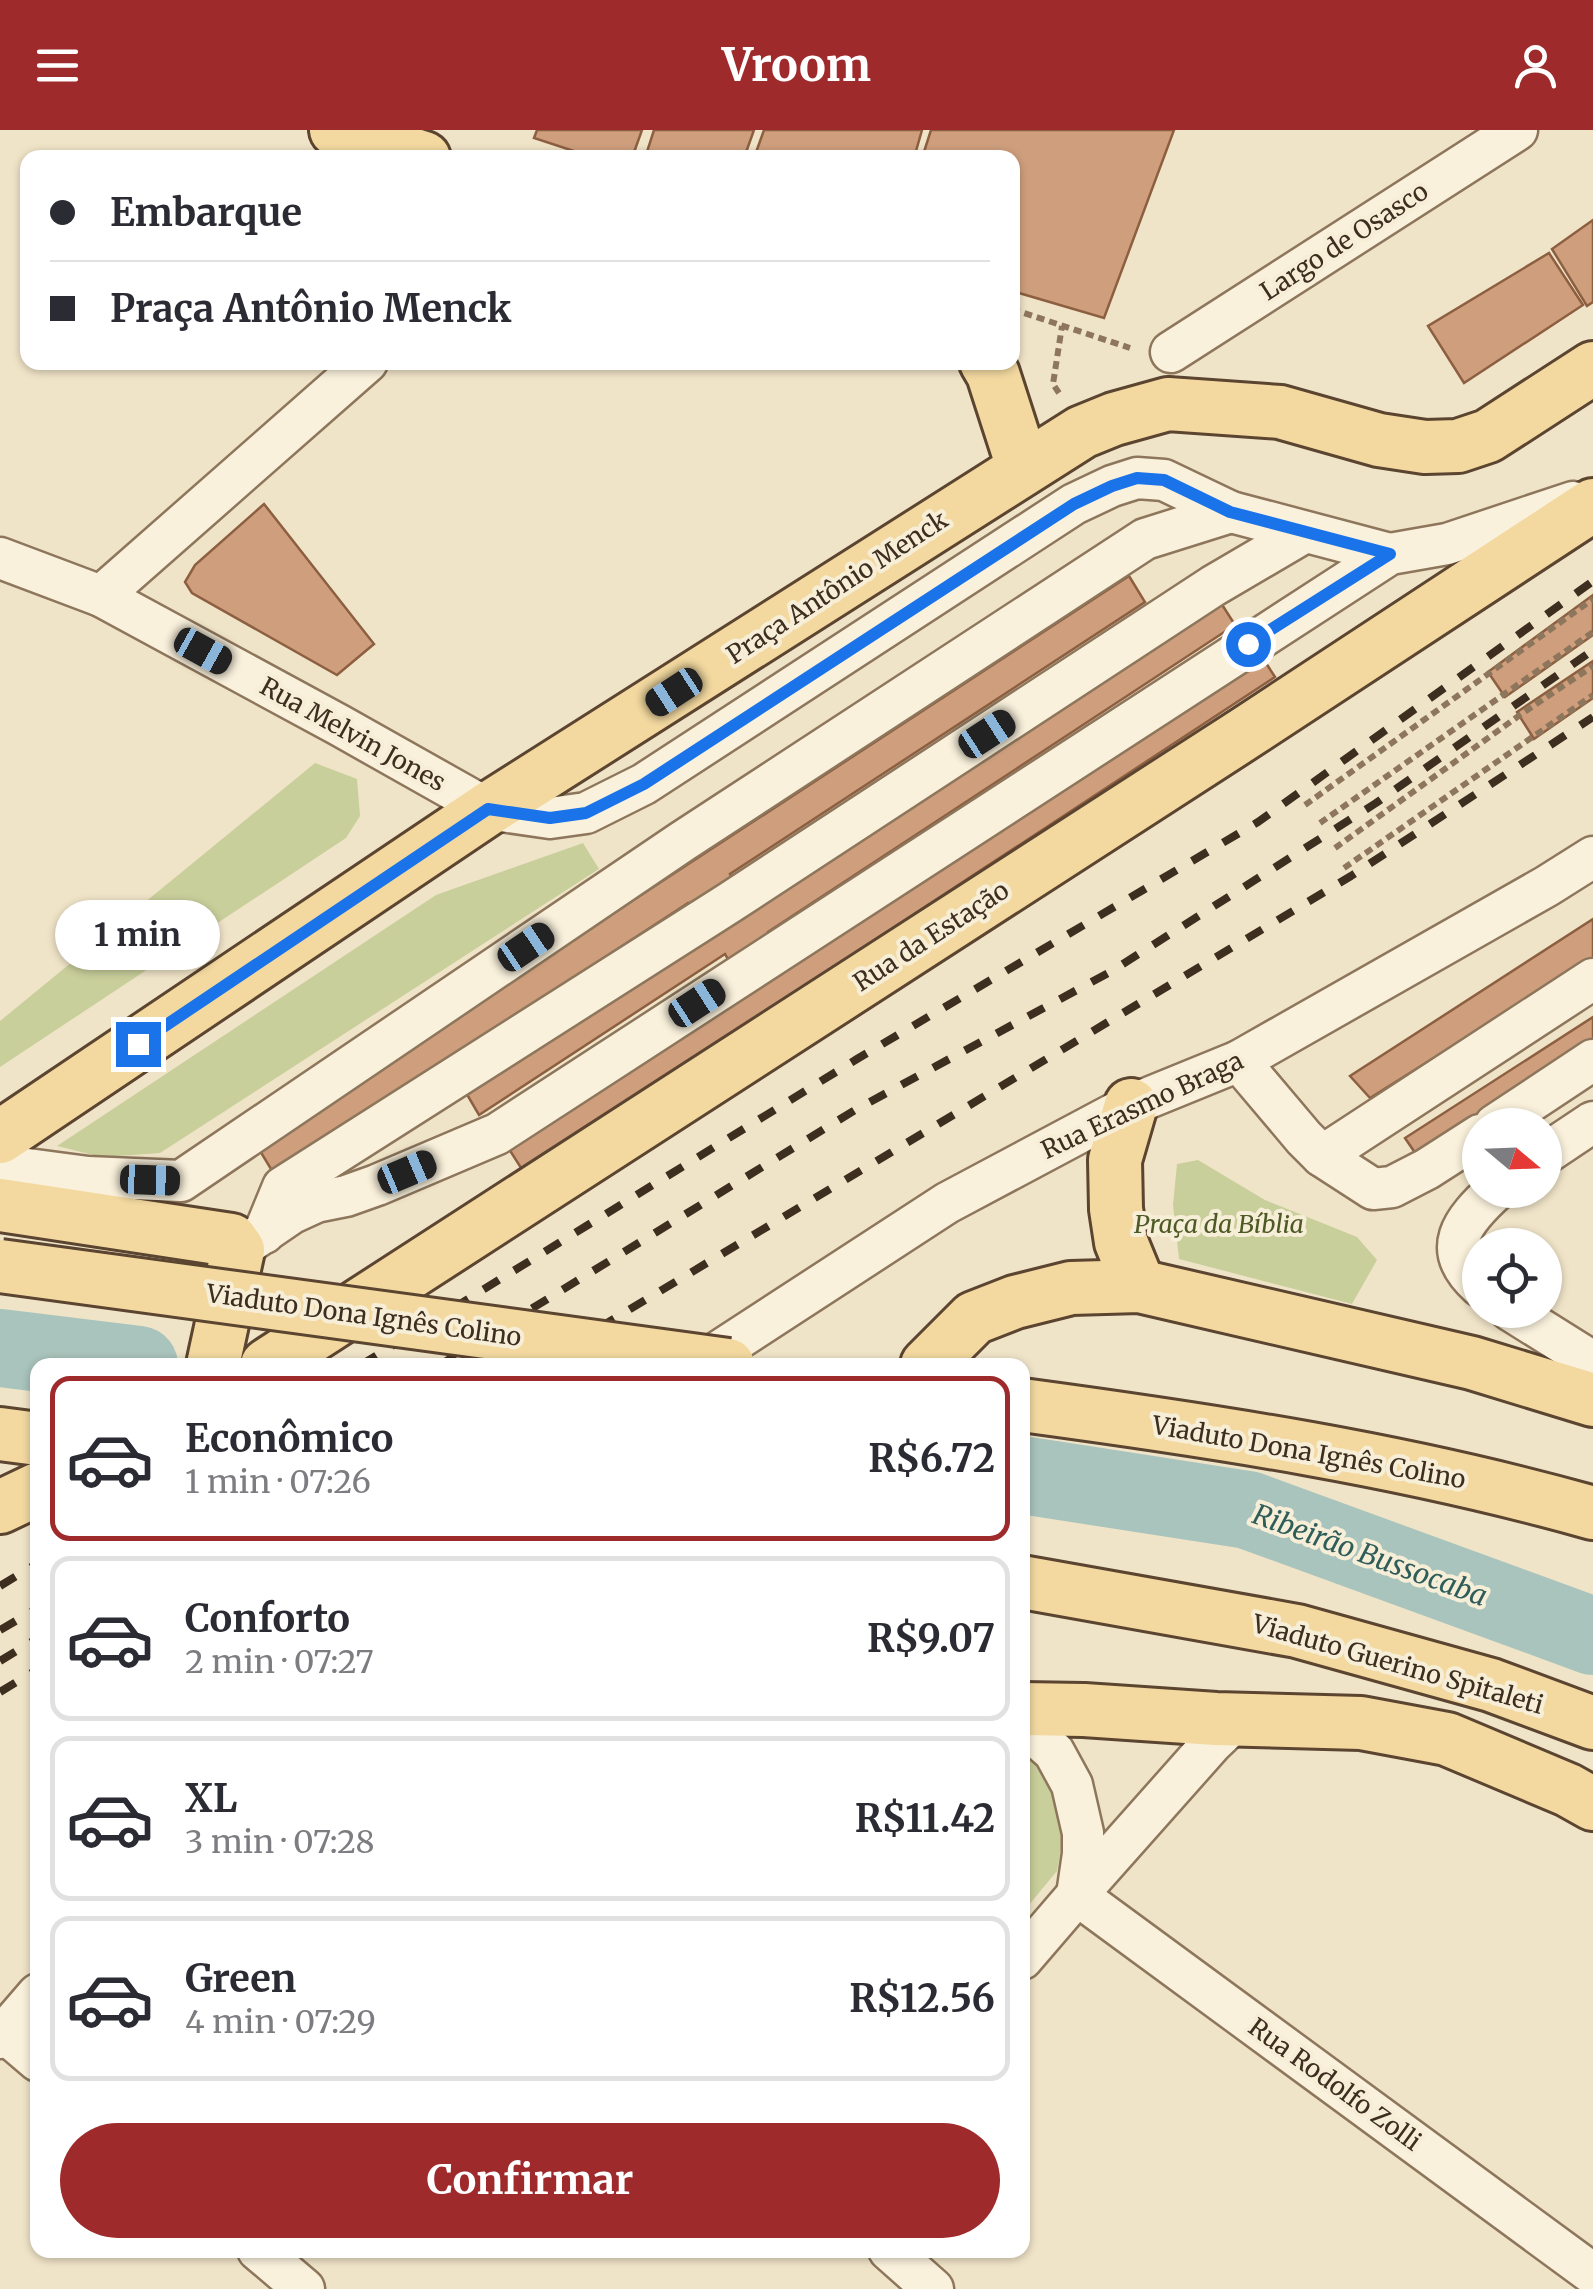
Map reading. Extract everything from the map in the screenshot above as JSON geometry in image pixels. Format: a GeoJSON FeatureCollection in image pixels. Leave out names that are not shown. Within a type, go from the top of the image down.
{"type":"FeatureCollection","features":[{"type":"Feature","properties":{"kind":"main road"},"geometry":{"type":"LineString","coordinates":[[336,130],[399,150]]}},
{"type":"Feature","properties":{"kind":"main road","name":"Praça Antônio Menck"},"geometry":{"type":"LineString","coordinates":[[0,1137],[488,809],[1082,432],[1168,404],[1280,412],[1379,440],[1458,446],[1488,436],[1593,368]]}},
{"type":"Feature","properties":{"kind":"main road"},"geometry":{"type":"LineString","coordinates":[[991,370],[1024,468]]}},
{"type":"Feature","properties":{"kind":"main road","name":"Rua da Estação"},"geometry":{"type":"LineString","coordinates":[[278,1358],[1593,505]]}},
{"type":"Feature","properties":{"kind":"main road"},"geometry":{"type":"LineString","coordinates":[[1131,1106],[1115,1160],[1116,1209],[1121,1242],[1139,1286]]}},
{"type":"Feature","properties":{"kind":"main road"},"geometry":{"type":"LineString","coordinates":[[0,1204],[251,1242],[215,1358]]}},
{"type":"Feature","properties":{"kind":"main road","name":"Viaduto Dona Ignês Colino"},"geometry":{"type":"LineString","coordinates":[[0,1266],[677,1358]]}},
{"type":"Feature","properties":{"kind":"main road"},"geometry":{"type":"LineString","coordinates":[[934,1358],[974,1318],[1015,1302],[1071,1288],[1139,1286],[1472,1363],[1593,1400]]}},
{"type":"Feature","properties":{"kind":"main road","name":"Viaduto Dona Ignês Colino"},"geometry":{"type":"LineString","coordinates":[[1030,1406],[1314,1449],[1461,1479],[1593,1513]]}},
{"type":"Feature","properties":{"kind":"main road"},"geometry":{"type":"LineString","coordinates":[[0,1434],[30,1438]]}},
{"type":"Feature","properties":{"kind":"main road"},"geometry":{"type":"LineString","coordinates":[[0,1507],[30,1493]]}},
{"type":"Feature","properties":{"kind":"main road","name":"Viaduto Guerino Spitaleti"},"geometry":{"type":"LineString","coordinates":[[1030,1583],[1297,1630],[1491,1685],[1593,1723]]}},
{"type":"Feature","properties":{"kind":"main road"},"geometry":{"type":"LineString","coordinates":[[1030,1709],[1361,1724],[1447,1739],[1593,1804]]}},
{"type":"Feature","properties":{"kind":"street","name":"Largo de Osasco"},"geometry":{"type":"LineString","coordinates":[[1171,352],[1517,130]]}},
{"type":"Feature","properties":{"kind":"street"},"geometry":{"type":"LineString","coordinates":[[100,596],[358,370]]}},
{"type":"Feature","properties":{"kind":"street"},"geometry":{"type":"LineString","coordinates":[[488,809],[550,818],[568,816],[586,813],[644,784],[1074,504],[1137,478],[1164,480],[1230,512],[1390,554]]}},
{"type":"Feature","properties":{"kind":"street"},"geometry":{"type":"LineString","coordinates":[[251,1242],[292,1213],[316,1202],[377,1185],[497,1134],[1390,554],[1447,544],[1593,496]]}},
{"type":"Feature","properties":{"kind":"street"},"geometry":{"type":"LineString","coordinates":[[0,1171],[20,1168],[88,1178],[181,1181],[700,830],[1145,539],[1230,512]]}},
{"type":"Feature","properties":{"kind":"street"},"geometry":{"type":"LineString","coordinates":[[251,1242],[282,1187],[728,904],[1213,586],[1304,532]]}},
{"type":"Feature","properties":{"kind":"street","name":"Rua Melvin Jones"},"geometry":{"type":"LineString","coordinates":[[0,558],[100,596],[488,809]]}},
{"type":"Feature","properties":{"kind":"street","name":"Rua Erasmo Braga"},"geometry":{"type":"LineString","coordinates":[[709,1358],[947,1202],[1131,1106],[1239,1060],[1593,857]]}},
{"type":"Feature","properties":{"kind":"street"},"geometry":{"type":"LineString","coordinates":[[1322,1156],[1593,978]]}},
{"type":"Feature","properties":{"kind":"street"},"geometry":{"type":"LineString","coordinates":[[1239,1060],[1322,1156],[1368,1188],[1386,1190],[1462,1147]]}},
{"type":"Feature","properties":{"kind":"street"},"geometry":{"type":"LineString","coordinates":[[1521,1108],[1593,1060]]}},
{"type":"Feature","properties":{"kind":"street"},"geometry":{"type":"LineString","coordinates":[[1562,1143],[1593,1122]]}},
{"type":"Feature","properties":{"kind":"street"},"geometry":{"type":"LineString","coordinates":[[1463,1228],[1478,1208]]}},
{"type":"Feature","properties":{"kind":"street"},"geometry":{"type":"LineString","coordinates":[[1462,1230],[1457,1256],[1462,1264]]}},
{"type":"Feature","properties":{"kind":"street"},"geometry":{"type":"LineString","coordinates":[[1539,1328],[1593,1362]]}},
{"type":"Feature","properties":{"kind":"street"},"geometry":{"type":"LineString","coordinates":[[1030,1950],[1236,1720]]}},
{"type":"Feature","properties":{"kind":"street"},"geometry":{"type":"LineString","coordinates":[[1030,1731],[1054,1752],[1072,1785],[1083,1854],[1076,1895]]}},
{"type":"Feature","properties":{"kind":"street","name":"Rua Rodolfo Zolli"},"geometry":{"type":"LineString","coordinates":[[1076,1895],[1593,2274]]}},
{"type":"Feature","properties":{"kind":"street"},"geometry":{"type":"LineString","coordinates":[[30,2003],[2,2035],[30,2054]]}},
{"type":"Feature","properties":{"kind":"street"},"geometry":{"type":"LineString","coordinates":[[267,2258],[304,2289]]}},
{"type":"Feature","properties":{"kind":"street"},"geometry":{"type":"LineString","coordinates":[[898,2258],[933,2289]]}},
{"type":"Feature","properties":{"kind":"path"},"geometry":{"type":"LineString","coordinates":[[1053,384],[1062,326]]}},
{"type":"Feature","properties":{"kind":"path"},"geometry":{"type":"LineString","coordinates":[[1306,805],[1593,599]]}},
{"type":"Feature","properties":{"kind":"path"},"geometry":{"type":"LineString","coordinates":[[1320,824],[1593,632]]}},
{"type":"Feature","properties":{"kind":"path"},"geometry":{"type":"LineString","coordinates":[[1335,848],[1593,666]]}},
{"type":"Feature","properties":{"kind":"path"},"geometry":{"type":"LineString","coordinates":[[1344,868],[1593,695]]}},
{"type":"Feature","properties":{"kind":"green space"},"geometry":{"type":"Polygon","coordinates":[[[315,763],[357,779],[360,816],[346,838],[0,1067],[0,1021],[315,763]]]}},
{"type":"Feature","properties":{"kind":"green space"},"geometry":{"type":"Polygon","coordinates":[[[583,843],[599,869],[160,1153],[101,1157],[57,1146],[436,895],[583,843]]]}},
{"type":"Feature","properties":{"kind":"green space","name":"Praça da Bíblia"},"geometry":{"type":"Polygon","coordinates":[[[1198,1160],[1265,1200],[1357,1237],[1377,1260],[1352,1304],[1179,1259],[1173,1205],[1177,1164],[1198,1160]]]}},
{"type":"Feature","properties":{"kind":"green space"},"geometry":{"type":"Polygon","coordinates":[[[1030,1756],[1055,1787],[1066,1823],[1057,1871],[1030,1904],[1030,1756]]]}},
{"type":"Feature","properties":{"kind":"building"},"geometry":{"type":"Polygon","coordinates":[[[537,130],[642,130],[635,150],[571,150],[534,138],[537,130]]]}},
{"type":"Feature","properties":{"kind":"building"},"geometry":{"type":"Polygon","coordinates":[[[654,130],[754,130],[747,150],[648,150],[654,130]]]}},
{"type":"Feature","properties":{"kind":"building"},"geometry":{"type":"Polygon","coordinates":[[[764,130],[922,130],[916,150],[757,150],[764,130]]]}},
{"type":"Feature","properties":{"kind":"building"},"geometry":{"type":"Polygon","coordinates":[[[931,130],[1174,130],[1104,318],[1020,293],[1020,150],[925,150],[931,130]]]}},
{"type":"Feature","properties":{"kind":"building"},"geometry":{"type":"Polygon","coordinates":[[[1593,220],[1593,302],[1587,306],[1552,249],[1593,220]]]}},
{"type":"Feature","properties":{"kind":"building"},"geometry":{"type":"Polygon","coordinates":[[[1549,253],[1583,305],[1464,383],[1428,326],[1549,253]]]}},
{"type":"Feature","properties":{"kind":"building"},"geometry":{"type":"Polygon","coordinates":[[[264,504],[374,644],[337,675],[192,593],[185,582],[195,565],[264,504]]]}},
{"type":"Feature","properties":{"kind":"building"},"geometry":{"type":"Polygon","coordinates":[[[1129,576],[1145,602],[730,874],[739,890],[1214,592],[1235,625],[768,932],[774,946],[1257,649],[1275,677],[523,1171],[509,1149],[735,972],[725,954],[479,1115],[465,1091],[697,919],[688,903],[274,1174],[257,1146],[1129,576]]]}},
{"type":"Feature","properties":{"kind":"building"},"geometry":{"type":"Polygon","coordinates":[[[1593,595],[1593,635],[1505,697],[1488,672],[1593,595]]]}},
{"type":"Feature","properties":{"kind":"building"},"geometry":{"type":"Polygon","coordinates":[[[1593,661],[1593,698],[1534,739],[1517,712],[1593,661]]]}},
{"type":"Feature","properties":{"kind":"building"},"geometry":{"type":"Polygon","coordinates":[[[1593,919],[1593,958],[1370,1098],[1350,1076],[1593,919]]]}},
{"type":"Feature","properties":{"kind":"building"},"geometry":{"type":"Polygon","coordinates":[[[1593,1017],[1593,1048],[1500,1108],[1462,1108],[1462,1133],[1420,1160],[1405,1138],[1593,1017]]]}},
{"type":"Feature","properties":{"kind":"waterway","name":"Ribeirão Bussocaba"},"geometry":{"type":"LineString","coordinates":[[0,1348],[82,1358]]}},
{"type":"Feature","properties":{"kind":"waterway","name":"Ribeirão Bussocaba"},"geometry":{"type":"LineString","coordinates":[[1030,1476],[1248,1510],[1593,1636]]}},
{"type":"Feature","properties":{"kind":"railway"},"geometry":{"type":"LineString","coordinates":[[372,1358],[857,1059],[1258,822],[1593,581]]}},
{"type":"Feature","properties":{"kind":"railway"},"geometry":{"type":"LineString","coordinates":[[451,1358],[855,1110],[1112,971],[1376,803],[1593,650]]}},
{"type":"Feature","properties":{"kind":"railway"},"geometry":{"type":"LineString","coordinates":[[549,1358],[1351,876],[1593,717]]}},
{"type":"Feature","properties":{"kind":"railway"},"geometry":{"type":"LineString","coordinates":[[0,1586],[30,1568]]}},
{"type":"Feature","properties":{"kind":"railway"},"geometry":{"type":"LineString","coordinates":[[0,1630],[30,1613]]}},
{"type":"Feature","properties":{"kind":"railway"},"geometry":{"type":"LineString","coordinates":[[0,1661],[30,1643]]}},
{"type":"Feature","properties":{"kind":"railway"},"geometry":{"type":"LineString","coordinates":[[0,1692],[30,1674]]}},
{"type":"Feature","properties":{"kind":"route"},"geometry":{"type":"LineString","coordinates":[[138,1044],[488,809],[550,818],[586,813],[644,784],[1074,504],[1112,486],[1137,478],[1164,480],[1230,512],[1390,554],[1248,644]]}}]}
